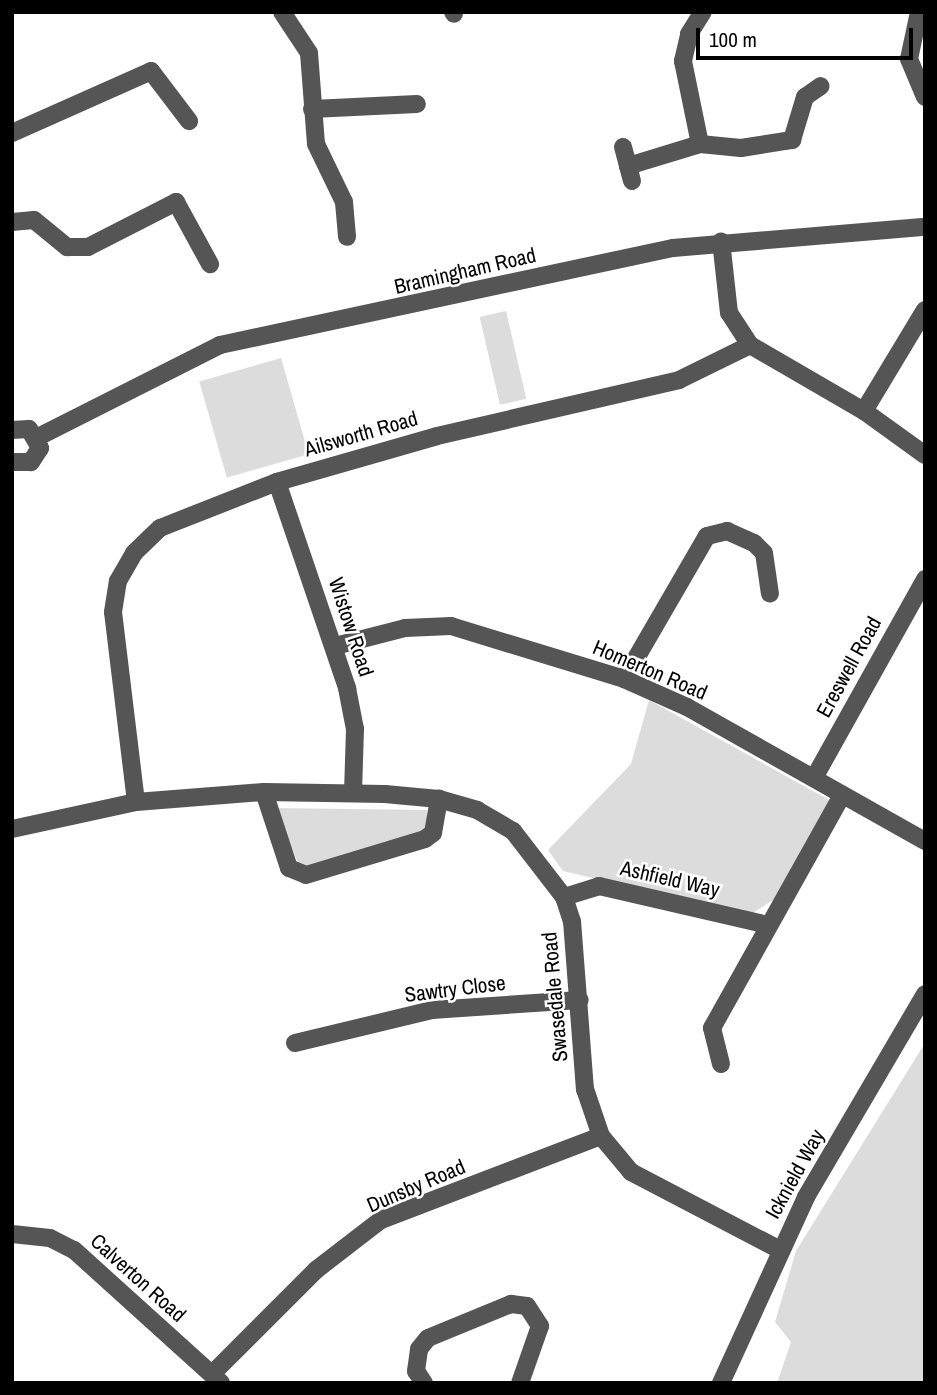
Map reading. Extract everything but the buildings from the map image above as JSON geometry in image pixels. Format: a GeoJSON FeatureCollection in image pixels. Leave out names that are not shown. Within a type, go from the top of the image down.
{"type":"FeatureCollection","features":[{"type":"Feature","properties":{"kind":"street"},"geometry":{"type":"LineString","coordinates":[[282,12],[309,53],[316,144],[344,202],[347,237]]}},
{"type":"Feature","properties":{"kind":"street"},"geometry":{"type":"LineString","coordinates":[[700,144],[683,61],[689,34],[704,12]]}},
{"type":"Feature","properties":{"kind":"street"},"geometry":{"type":"LineString","coordinates":[[919,12],[909,59],[925,97]]}},
{"type":"Feature","properties":{"kind":"street"},"geometry":{"type":"LineString","coordinates":[[13,132],[151,71],[189,121]]}},
{"type":"Feature","properties":{"kind":"street"},"geometry":{"type":"LineString","coordinates":[[623,147],[630,173],[700,144],[741,148],[792,140],[805,97],[821,86]]}},
{"type":"Feature","properties":{"kind":"street"},"geometry":{"type":"LineString","coordinates":[[312,109],[417,104]]}},
{"type":"Feature","properties":{"kind":"street"},"geometry":{"type":"LineString","coordinates":[[12,222],[34,220],[67,247],[88,247],[176,202],[210,264]]}},
{"type":"Feature","properties":{"kind":"street","name":"Bramingham Road"},"geometry":{"type":"LineString","coordinates":[[38,437],[220,345],[720,241],[925,227]]}},
{"type":"Feature","properties":{"kind":"street"},"geometry":{"type":"LineString","coordinates":[[720,241],[729,313],[750,345],[864,411],[925,455]]}},
{"type":"Feature","properties":{"kind":"street"},"geometry":{"type":"LineString","coordinates":[[864,411],[925,310]]}},
{"type":"Feature","properties":{"kind":"street","name":"Ailsworth Road"},"geometry":{"type":"LineString","coordinates":[[136,802],[113,611],[118,581],[134,553],[160,528],[277,482],[437,436],[679,380],[750,345]]}},
{"type":"Feature","properties":{"kind":"street"},"geometry":{"type":"LineString","coordinates":[[12,430],[24,428],[38,437],[36,459],[13,464]]}},
{"type":"Feature","properties":{"kind":"street","name":"Wistow Road"},"geometry":{"type":"LineString","coordinates":[[277,482],[335,646],[355,730],[353,791]]}},
{"type":"Feature","properties":{"kind":"street"},"geometry":{"type":"LineString","coordinates":[[624,679],[707,536],[727,531],[754,543],[764,553],[770,594]]}},
{"type":"Feature","properties":{"kind":"street","name":"Ereswell Road"},"geometry":{"type":"LineString","coordinates":[[814,778],[925,579]]}},
{"type":"Feature","properties":{"kind":"street","name":"Homerton Road"},"geometry":{"type":"LineString","coordinates":[[335,646],[405,628],[452,626],[624,679],[687,707],[925,841]]}},
{"type":"Feature","properties":{"kind":"street","name":"Swasedale Road"},"geometry":{"type":"LineString","coordinates":[[12,829],[136,802],[264,792],[353,791],[439,799],[477,810],[513,831],[564,897],[572,921],[580,1000],[584,1089],[601,1136],[631,1171],[780,1250]]}},
{"type":"Feature","properties":{"kind":"street"},"geometry":{"type":"LineString","coordinates":[[264,792],[289,868],[306,875],[425,839],[433,833],[439,799]]}},
{"type":"Feature","properties":{"kind":"street"},"geometry":{"type":"LineString","coordinates":[[721,1064],[712,1028],[842,794]]}},
{"type":"Feature","properties":{"kind":"street","name":"Ashfield Way"},"geometry":{"type":"LineString","coordinates":[[564,897],[600,886],[768,925]]}},
{"type":"Feature","properties":{"kind":"street","name":"Icknield Way"},"geometry":{"type":"LineString","coordinates":[[721,1383],[780,1250],[925,995]]}},
{"type":"Feature","properties":{"kind":"street","name":"Sawtry Close"},"geometry":{"type":"LineString","coordinates":[[295,1043],[432,1010],[580,1000]]}},
{"type":"Feature","properties":{"kind":"street","name":"Dunsby Road"},"geometry":{"type":"LineString","coordinates":[[217,1378],[316,1270],[381,1220],[601,1136]]}},
{"type":"Feature","properties":{"kind":"street","name":"Calverton Road"},"geometry":{"type":"LineString","coordinates":[[12,1234],[40,1236],[74,1250],[217,1378]]}},
{"type":"Feature","properties":{"kind":"street"},"geometry":{"type":"LineString","coordinates":[[424,1383],[416,1371],[419,1349],[428,1338],[511,1304],[527,1306],[540,1326],[520,1383]]}},
{"type":"Feature","properties":{"kind":"shaded area"},"geometry":{"type":"Polygon","coordinates":[[[506,311],[526,399],[500,405],[480,317],[506,311]]]}},
{"type":"Feature","properties":{"kind":"shaded area"},"geometry":{"type":"Polygon","coordinates":[[[281,358],[309,454],[227,478],[199,381],[281,358]]]}},
{"type":"Feature","properties":{"kind":"shaded area"},"geometry":{"type":"Polygon","coordinates":[[[649,700],[831,801],[776,898],[750,915],[563,871],[548,850],[631,764],[649,700]]]}},
{"type":"Feature","properties":{"kind":"shaded area"},"geometry":{"type":"Polygon","coordinates":[[[275,808],[427,810],[428,832],[301,870],[275,808]]]}},
{"type":"Feature","properties":{"kind":"shaded area"},"geometry":{"type":"Polygon","coordinates":[[[925,1043],[925,1383],[777,1383],[791,1342],[775,1322],[796,1251],[925,1043]]]}}]}
